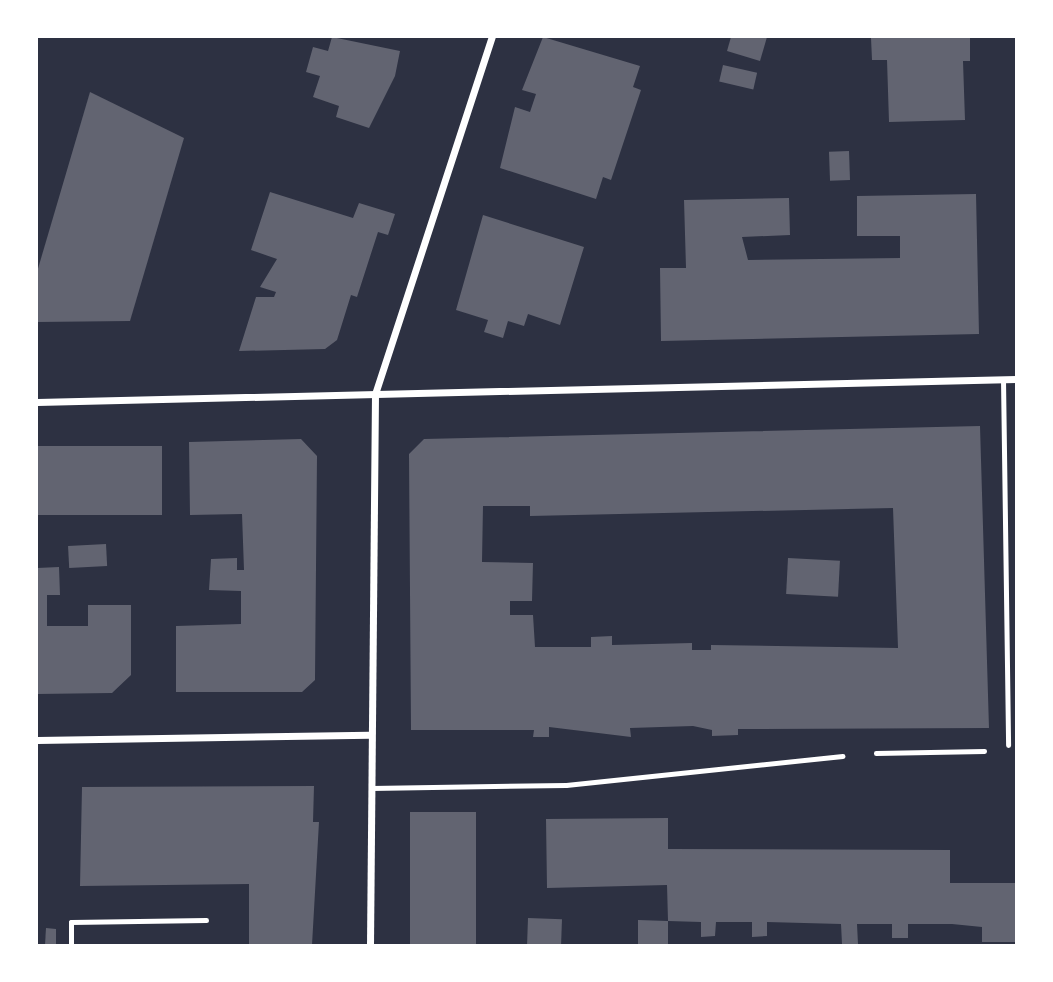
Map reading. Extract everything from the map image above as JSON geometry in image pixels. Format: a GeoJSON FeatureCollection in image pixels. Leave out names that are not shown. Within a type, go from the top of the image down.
{"type":"FeatureCollection","features":[{"type":"Feature","properties":{"kind":"street"},"geometry":{"type":"LineString","coordinates":[[370,945],[369,735],[374,394],[492,37]]}},
{"type":"Feature","properties":{"kind":"street"},"geometry":{"type":"LineString","coordinates":[[37,402],[1016,379]]}},
{"type":"Feature","properties":{"kind":"street"},"geometry":{"type":"LineString","coordinates":[[37,740],[369,735]]}},
{"type":"Feature","properties":{"kind":"lane"},"geometry":{"type":"LineString","coordinates":[[1003,379],[1008,745]]}},
{"type":"Feature","properties":{"kind":"lane"},"geometry":{"type":"LineString","coordinates":[[369,788],[566,785],[842,755]]}},
{"type":"Feature","properties":{"kind":"lane"},"geometry":{"type":"LineString","coordinates":[[71,945],[71,922],[206,920]]}},
{"type":"Feature","properties":{"kind":"path"},"geometry":{"type":"LineString","coordinates":[[876,753],[995,751],[1008,745]]}},
{"type":"Feature","properties":{"kind":"building"},"geometry":{"type":"Polygon","coordinates":[[[332,37],[400,51],[395,76],[369,128],[336,117],[339,106],[313,97],[320,76],[306,72],[313,47],[328,51],[332,37]]]}},
{"type":"Feature","properties":{"kind":"building"},"geometry":{"type":"Polygon","coordinates":[[[543,37],[640,66],[633,87],[641,90],[611,180],[603,177],[596,199],[500,168],[515,107],[530,112],[536,94],[522,90],[543,37]]]}},
{"type":"Feature","properties":{"kind":"building"},"geometry":{"type":"Polygon","coordinates":[[[731,37],[767,37],[760,61],[727,51],[731,37]]]}},
{"type":"Feature","properties":{"kind":"building"},"geometry":{"type":"Polygon","coordinates":[[[970,37],[970,61],[963,61],[965,120],[889,122],[887,60],[872,60],[871,38],[970,37]]]}},
{"type":"Feature","properties":{"kind":"building"},"geometry":{"type":"Polygon","coordinates":[[[723,65],[757,73],[753,89],[719,82],[723,65]]]}},
{"type":"Feature","properties":{"kind":"building"},"geometry":{"type":"Polygon","coordinates":[[[90,92],[184,138],[130,321],[37,322],[37,272],[90,92]]]}},
{"type":"Feature","properties":{"kind":"building"},"geometry":{"type":"Polygon","coordinates":[[[849,151],[850,180],[830,181],[829,152],[849,151]]]}},
{"type":"Feature","properties":{"kind":"building"},"geometry":{"type":"Polygon","coordinates":[[[270,192],[353,218],[359,203],[395,214],[388,235],[378,232],[357,297],[351,295],[337,340],[325,349],[239,351],[256,297],[274,297],[276,292],[260,287],[277,259],[251,250],[270,192]]]}},
{"type":"Feature","properties":{"kind":"building"},"geometry":{"type":"Polygon","coordinates":[[[976,194],[979,334],[661,341],[660,268],[686,268],[684,200],[789,198],[790,235],[742,237],[748,260],[900,258],[900,236],[857,236],[857,196],[976,194]]]}},
{"type":"Feature","properties":{"kind":"building"},"geometry":{"type":"Polygon","coordinates":[[[483,215],[584,247],[560,325],[528,314],[524,326],[508,321],[503,338],[484,332],[488,320],[456,310],[483,215]]]}},
{"type":"Feature","properties":{"kind":"building"},"geometry":{"type":"Polygon","coordinates":[[[980,426],[989,728],[738,729],[738,735],[712,736],[712,730],[693,726],[630,728],[631,737],[549,727],[549,737],[533,737],[534,730],[411,730],[409,454],[424,439],[980,426]],[[483,506],[482,562],[533,563],[532,601],[510,601],[510,615],[533,615],[535,647],[591,647],[591,637],[612,636],[612,645],[692,643],[692,650],[711,650],[711,645],[898,648],[893,508],[530,516],[530,506],[483,506]]]}},
{"type":"Feature","properties":{"kind":"building"},"geometry":{"type":"Polygon","coordinates":[[[301,439],[317,456],[315,680],[302,692],[176,692],[176,626],[241,624],[241,591],[209,590],[211,559],[237,558],[237,570],[244,570],[242,514],[190,515],[189,442],[301,439]]]}},
{"type":"Feature","properties":{"kind":"building"},"geometry":{"type":"Polygon","coordinates":[[[37,446],[162,446],[162,515],[37,515],[37,446]]]}},
{"type":"Feature","properties":{"kind":"building"},"geometry":{"type":"Polygon","coordinates":[[[106,544],[107,566],[69,568],[68,546],[106,544]]]}},
{"type":"Feature","properties":{"kind":"building"},"geometry":{"type":"Polygon","coordinates":[[[788,558],[840,561],[838,597],[786,594],[788,558]]]}},
{"type":"Feature","properties":{"kind":"building"},"geometry":{"type":"Polygon","coordinates":[[[59,567],[60,595],[47,595],[47,626],[88,626],[88,605],[131,605],[131,675],[112,693],[37,694],[37,568],[59,567]]]}},
{"type":"Feature","properties":{"kind":"building"},"geometry":{"type":"Polygon","coordinates":[[[314,786],[313,822],[319,822],[312,945],[249,945],[249,884],[80,886],[82,787],[314,786]]]}},
{"type":"Feature","properties":{"kind":"building"},"geometry":{"type":"Polygon","coordinates":[[[410,812],[476,812],[476,945],[410,945],[410,812]]]}},
{"type":"Feature","properties":{"kind":"building"},"geometry":{"type":"Polygon","coordinates":[[[668,818],[668,849],[950,850],[950,883],[1016,883],[1016,942],[982,942],[982,927],[952,924],[908,924],[908,938],[892,938],[892,924],[857,924],[858,944],[842,944],[841,924],[767,922],[767,936],[752,937],[752,922],[716,922],[715,936],[701,937],[701,922],[668,921],[667,885],[547,888],[546,819],[668,818]]]}},
{"type":"Feature","properties":{"kind":"building"},"geometry":{"type":"Polygon","coordinates":[[[528,918],[562,919],[561,945],[527,945],[528,918]]]}},
{"type":"Feature","properties":{"kind":"building"},"geometry":{"type":"Polygon","coordinates":[[[638,920],[668,921],[668,945],[638,945],[638,920]]]}},
{"type":"Feature","properties":{"kind":"building"},"geometry":{"type":"Polygon","coordinates":[[[46,928],[56,929],[56,945],[45,945],[46,928]]]}}]}
